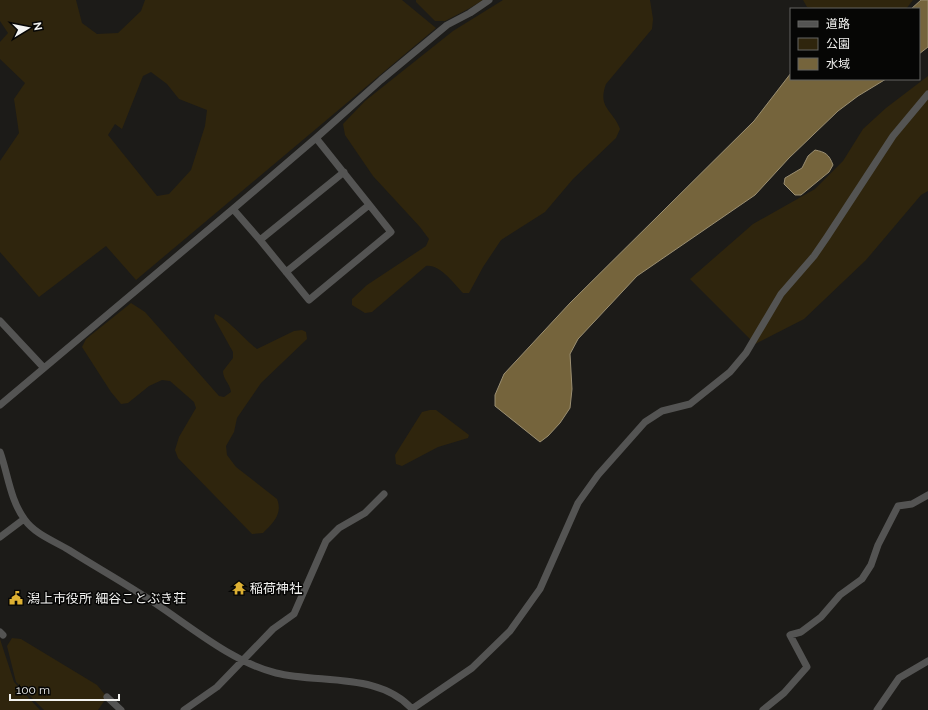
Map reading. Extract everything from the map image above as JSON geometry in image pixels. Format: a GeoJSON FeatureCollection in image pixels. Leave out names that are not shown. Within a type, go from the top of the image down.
{"type":"FeatureCollection","features":[{"type":"Feature","properties":{"kind":"street"},"geometry":{"type":"LineString","coordinates":[[0,405],[316,138],[381,80],[447,25],[470,13],[489,0]]}},
{"type":"Feature","properties":{"kind":"street"},"geometry":{"type":"LineString","coordinates":[[0,452],[11,492],[19,511],[33,529],[146,597],[207,638],[258,668],[277,673],[316,679],[357,682],[382,688],[401,698],[412,710],[472,668],[510,631],[540,589],[578,503],[598,475],[645,422],[662,411],[690,404],[730,372],[746,353],[781,294],[814,256],[893,136],[928,94]]}},
{"type":"Feature","properties":{"kind":"street"},"geometry":{"type":"LineString","coordinates":[[232,209],[260,240],[309,300],[391,232],[316,138]]}},
{"type":"Feature","properties":{"kind":"street"},"geometry":{"type":"LineString","coordinates":[[260,240],[344,172]]}},
{"type":"Feature","properties":{"kind":"street"},"geometry":{"type":"LineString","coordinates":[[286,272],[370,205]]}},
{"type":"Feature","properties":{"kind":"street"},"geometry":{"type":"LineString","coordinates":[[0,321],[44,368]]}},
{"type":"Feature","properties":{"kind":"street"},"geometry":{"type":"LineString","coordinates":[[184,710],[217,687],[273,629],[294,614],[326,541],[339,528],[365,513],[384,494]]}},
{"type":"Feature","properties":{"kind":"street"},"geometry":{"type":"LineString","coordinates":[[763,710],[784,693],[808,667],[790,635],[801,632],[821,618],[840,595],[862,579],[871,565],[878,545],[898,506],[912,504],[928,495]]}},
{"type":"Feature","properties":{"kind":"street"},"geometry":{"type":"LineString","coordinates":[[0,537],[24,519]]}},
{"type":"Feature","properties":{"kind":"street"},"geometry":{"type":"LineString","coordinates":[[877,710],[899,678],[928,661]]}},
{"type":"Feature","properties":{"kind":"street"},"geometry":{"type":"LineString","coordinates":[[107,697],[121,710]]}},
{"type":"Feature","properties":{"kind":"green space"},"geometry":{"type":"Polygon","coordinates":[[[0,0],[76,0],[82,23],[97,34],[118,33],[141,11],[145,0],[402,0],[436,28],[136,280],[106,246],[39,297],[0,252],[0,161],[19,133],[14,99],[25,83],[0,59],[0,42],[8,33],[0,21],[0,0]],[[151,72],[143,76],[122,129],[115,124],[108,135],[157,196],[169,194],[191,170],[205,126],[207,110],[179,99],[167,84],[151,72]]]}},
{"type":"Feature","properties":{"kind":"green space"},"geometry":{"type":"Polygon","coordinates":[[[416,0],[483,0],[445,21],[435,21],[416,2],[416,0]]]}},
{"type":"Feature","properties":{"kind":"green space"},"geometry":{"type":"Polygon","coordinates":[[[503,0],[650,0],[653,19],[652,29],[606,84],[604,92],[603,98],[605,104],[620,129],[616,138],[573,179],[545,212],[501,240],[483,267],[469,293],[463,293],[441,271],[431,266],[426,266],[372,312],[365,313],[352,305],[352,299],[367,285],[426,246],[429,239],[420,227],[373,176],[345,135],[343,124],[365,101],[453,31],[503,0]]]}},
{"type":"Feature","properties":{"kind":"green space"},"geometry":{"type":"Polygon","coordinates":[[[803,0],[913,0],[907,8],[807,7],[803,0]]]}},
{"type":"Feature","properties":{"kind":"green space"},"geometry":{"type":"Polygon","coordinates":[[[928,76],[928,191],[921,195],[866,260],[804,319],[755,344],[690,279],[753,224],[815,189],[843,161],[863,129],[886,108],[928,76]]]}},
{"type":"Feature","properties":{"kind":"green space"},"geometry":{"type":"Polygon","coordinates":[[[131,303],[145,312],[219,396],[224,397],[231,392],[224,377],[223,371],[233,358],[233,352],[214,318],[215,314],[231,325],[257,349],[294,331],[302,330],[306,332],[307,339],[261,383],[237,418],[234,432],[226,446],[227,455],[236,467],[277,499],[279,504],[278,514],[263,533],[252,534],[178,458],[175,450],[179,437],[196,408],[194,402],[170,381],[162,380],[149,386],[128,403],[121,404],[111,392],[82,347],[86,339],[131,303]]]}},
{"type":"Feature","properties":{"kind":"green space"},"geometry":{"type":"Polygon","coordinates":[[[436,410],[469,435],[468,438],[438,447],[402,466],[396,464],[395,455],[422,412],[436,410]]]}},
{"type":"Feature","properties":{"kind":"green space"},"geometry":{"type":"Polygon","coordinates":[[[12,638],[21,639],[97,685],[107,697],[98,710],[44,710],[16,682],[7,646],[12,638]]]}},
{"type":"Feature","properties":{"kind":"green space"},"geometry":{"type":"Polygon","coordinates":[[[0,639],[14,682],[40,710],[0,710],[0,639]]]}},
{"type":"Feature","properties":{"kind":"water"},"geometry":{"type":"Polygon","coordinates":[[[921,0],[928,0],[928,47],[920,53],[920,8],[912,8],[921,0]]]}},
{"type":"Feature","properties":{"kind":"water"},"geometry":{"type":"Polygon","coordinates":[[[790,74],[790,80],[884,80],[858,96],[838,111],[789,158],[755,195],[637,276],[578,339],[570,354],[572,389],[570,408],[560,423],[540,442],[495,406],[495,395],[504,374],[570,303],[754,121],[790,74]]]}},
{"type":"Feature","properties":{"kind":"water"},"geometry":{"type":"Polygon","coordinates":[[[815,150],[826,154],[830,158],[833,165],[829,172],[801,195],[795,195],[784,184],[785,178],[802,168],[808,156],[815,150]]]}},
{"type":"Feature","properties":{"kind":"place","name":"稲荷神社"},"geometry":{"type":"Point","coordinates":[239,588]}},
{"type":"Feature","properties":{"kind":"place","name":"潟上市役所 細谷ことぶき荘"},"geometry":{"type":"Point","coordinates":[16,598]}}]}
